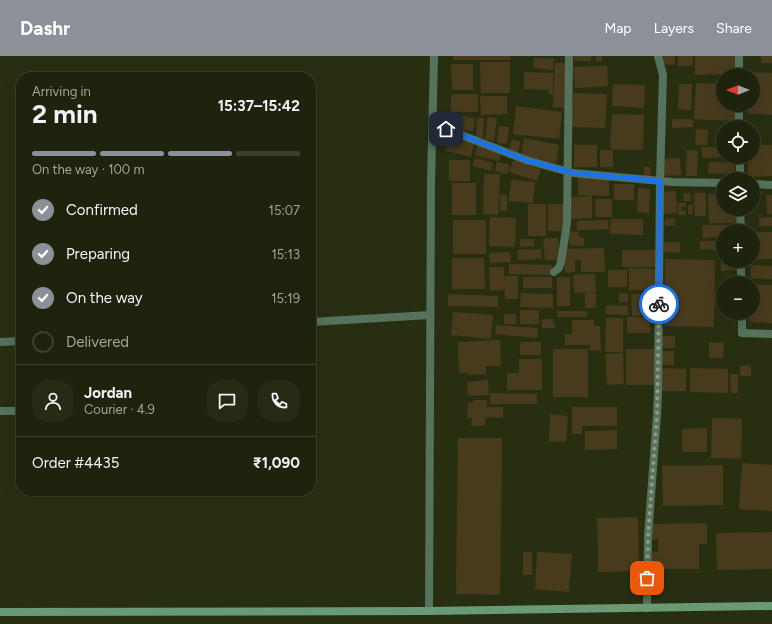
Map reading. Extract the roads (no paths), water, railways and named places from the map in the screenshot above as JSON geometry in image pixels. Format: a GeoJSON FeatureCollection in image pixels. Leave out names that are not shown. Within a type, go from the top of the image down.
{"type":"FeatureCollection","features":[{"type":"Feature","properties":{"kind":"street"},"geometry":{"type":"LineString","coordinates":[[429,611],[431,191],[434,56]]}},
{"type":"Feature","properties":{"kind":"street"},"geometry":{"type":"LineString","coordinates":[[554,272],[559,268],[561,262],[567,223],[569,56]]}},
{"type":"Feature","properties":{"kind":"street"},"geometry":{"type":"LineString","coordinates":[[647,608],[648,536],[658,393],[660,181],[663,76],[658,56]]}},
{"type":"Feature","properties":{"kind":"street"},"geometry":{"type":"LineString","coordinates":[[739,56],[739,68]]}},
{"type":"Feature","properties":{"kind":"street"},"geometry":{"type":"LineString","coordinates":[[432,124],[526,160],[574,173],[660,181],[716,184]]}},
{"type":"Feature","properties":{"kind":"street"},"geometry":{"type":"LineString","coordinates":[[760,184],[772,185]]}},
{"type":"Feature","properties":{"kind":"street"},"geometry":{"type":"LineString","coordinates":[[316,322],[430,315]]}},
{"type":"Feature","properties":{"kind":"street"},"geometry":{"type":"LineString","coordinates":[[742,320],[742,333],[772,334]]}},
{"type":"Feature","properties":{"kind":"street"},"geometry":{"type":"LineString","coordinates":[[0,342],[16,341]]}},
{"type":"Feature","properties":{"kind":"street"},"geometry":{"type":"LineString","coordinates":[[0,411],[16,411]]}},
{"type":"Feature","properties":{"kind":"street"},"geometry":{"type":"LineString","coordinates":[[0,612],[429,611],[772,606]]}}]}
